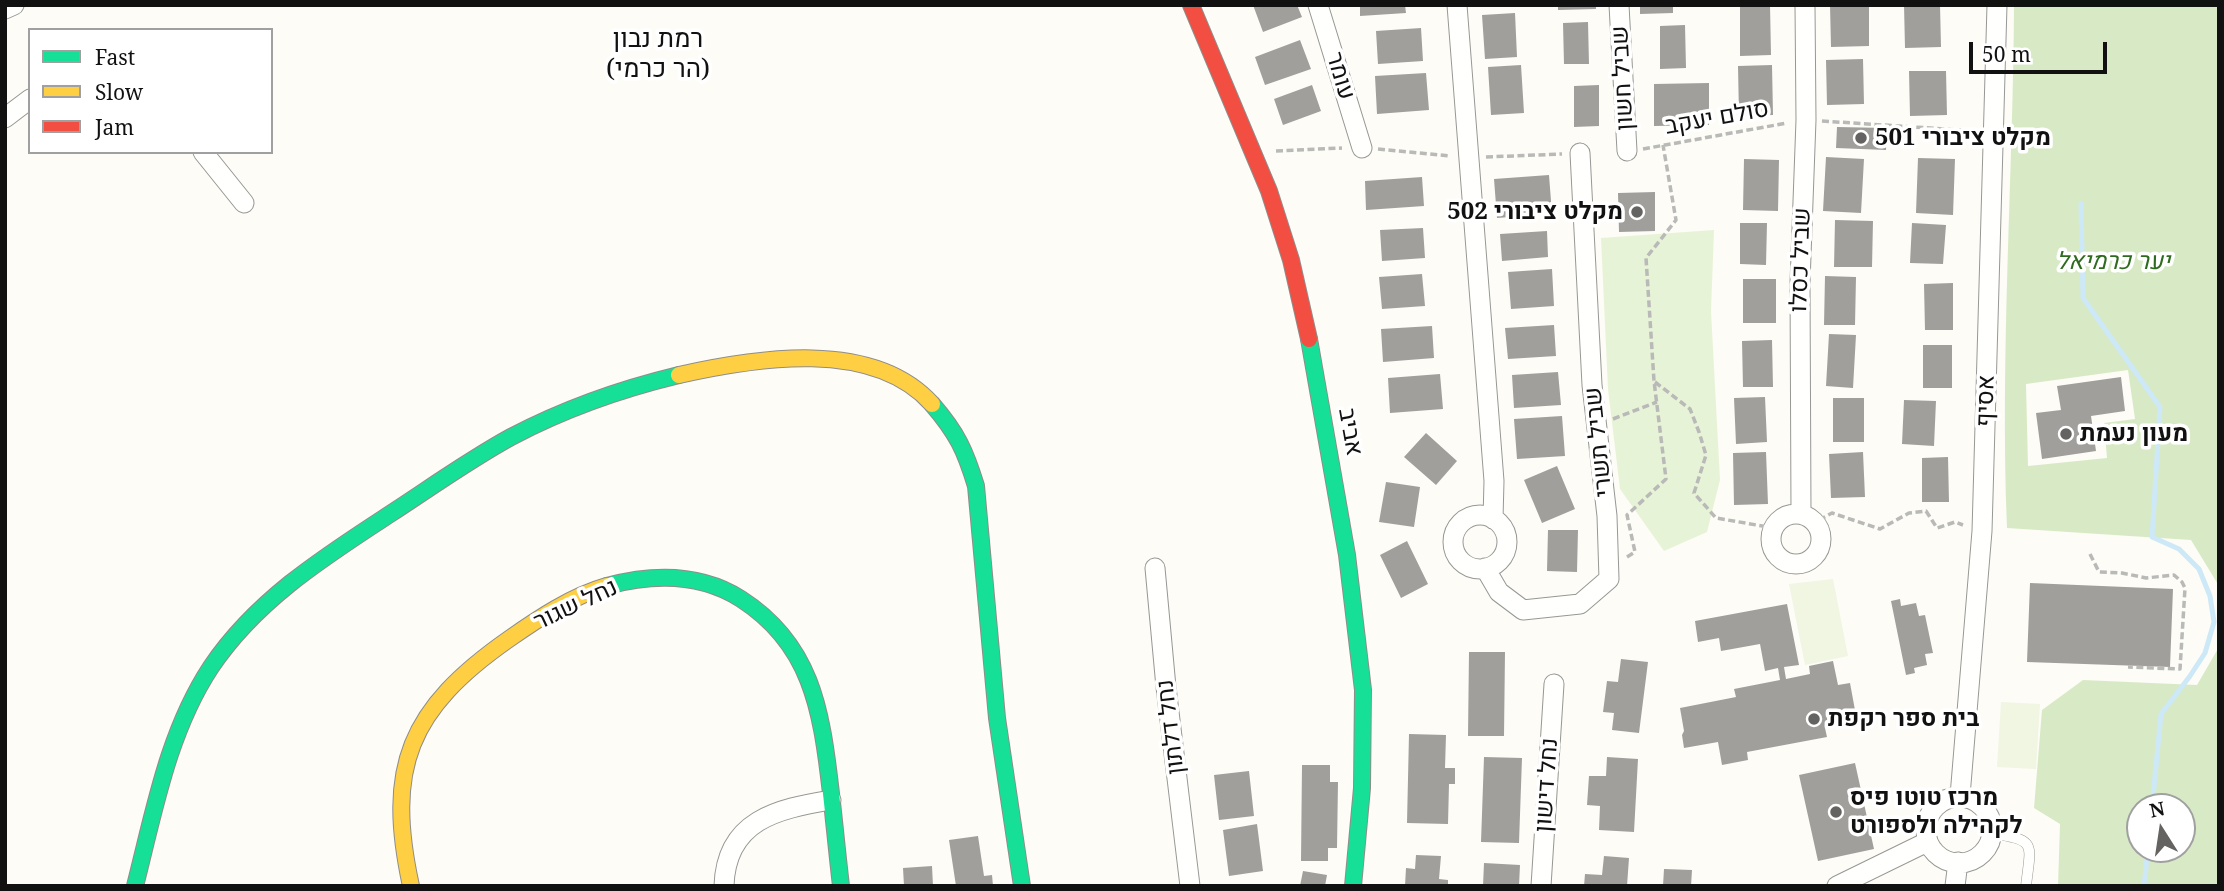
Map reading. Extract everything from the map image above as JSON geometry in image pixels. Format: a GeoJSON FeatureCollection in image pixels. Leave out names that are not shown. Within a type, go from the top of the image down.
{"type":"FeatureCollection","features":[{"type":"Feature","properties":{"kind":"street"},"geometry":{"type":"LineString","coordinates":[[5,9],[15,5]]}},
{"type":"Feature","properties":{"kind":"street","name":"אביב"},"geometry":{"type":"LineString","coordinates":[[1191,5],[1268,188],[1281,227],[1312,353],[1335,476],[1363,690],[1364,761],[1360,834],[1353,886]]}},
{"type":"Feature","properties":{"kind":"street","name":"עומר"},"geometry":{"type":"LineString","coordinates":[[1318,5],[1362,148]]}},
{"type":"Feature","properties":{"kind":"street"},"geometry":{"type":"LineString","coordinates":[[1457,5],[1494,481],[1493,519]]}},
{"type":"Feature","properties":{"kind":"street","name":"שביל חשון"},"geometry":{"type":"LineString","coordinates":[[1619,5],[1627,151]]}},
{"type":"Feature","properties":{"kind":"street","name":"שביל כסלו"},"geometry":{"type":"LineString","coordinates":[[1805,5],[1806,120],[1800,282],[1808,518]]}},
{"type":"Feature","properties":{"kind":"street","name":"אסיף"},"geometry":{"type":"LineString","coordinates":[[1960,796],[1982,531],[1997,5]]}},
{"type":"Feature","properties":{"kind":"street"},"geometry":{"type":"LineString","coordinates":[[5,118],[28,101]]}},
{"type":"Feature","properties":{"kind":"street","name":"שביל תשרי"},"geometry":{"type":"LineString","coordinates":[[1580,153],[1592,385],[1607,516],[1609,570]]}},
{"type":"Feature","properties":{"kind":"street"},"geometry":{"type":"LineString","coordinates":[[205,154],[244,203]]}},
{"type":"Feature","properties":{"kind":"street"},"geometry":{"type":"LineString","coordinates":[[135,886],[175,734],[193,695],[231,639],[266,603],[301,573],[484,453],[568,410],[606,395],[675,376],[757,360],[804,356],[863,364],[890,374],[914,388],[935,407],[953,429],[966,455],[976,486],[997,718],[1021,886]]}},
{"type":"Feature","properties":{"kind":"street"},"geometry":{"type":"LineString","coordinates":[[1476,515],[1493,519],[1500,525],[1507,542],[1501,559],[1494,565],[1477,569],[1461,562],[1453,547],[1453,538],[1461,523],[1476,515]]}},
{"type":"Feature","properties":{"kind":"street"},"geometry":{"type":"LineString","coordinates":[[1785,516],[1808,518],[1821,530],[1821,547],[1810,560],[1794,565],[1779,558],[1771,544],[1774,528],[1785,516]]}},
{"type":"Feature","properties":{"kind":"street","name":"נחל דלתון"},"geometry":{"type":"LineString","coordinates":[[1155,568],[1167,699],[1190,886]]}},
{"type":"Feature","properties":{"kind":"street"},"geometry":{"type":"LineString","coordinates":[[1486,568],[1499,592],[1523,610],[1580,604],[1609,579],[1609,570]]}},
{"type":"Feature","properties":{"kind":"street","name":"נחל שגור"},"geometry":{"type":"LineString","coordinates":[[411,886],[401,837],[401,787],[413,742],[436,704],[467,671],[521,631],[575,600],[603,587],[662,577],[722,587],[749,602],[774,623],[795,651],[812,687],[822,730],[841,886]]}},
{"type":"Feature","properties":{"kind":"street","name":"נחל דישון"},"geometry":{"type":"LineString","coordinates":[[1541,886],[1554,684]]}},
{"type":"Feature","properties":{"kind":"street"},"geometry":{"type":"LineString","coordinates":[[1960,796],[1980,804],[1987,812],[1992,833],[1989,843],[1975,859],[1958,862],[1936,855],[1927,842],[1925,827],[1933,808],[1950,797],[1960,796]]}},
{"type":"Feature","properties":{"kind":"street"},"geometry":{"type":"LineString","coordinates":[[724,886],[724,869],[729,854],[746,830],[774,813],[831,800]]}},
{"type":"Feature","properties":{"kind":"street"},"geometry":{"type":"LineString","coordinates":[[1837,886],[1927,842]]}},
{"type":"Feature","properties":{"kind":"street"},"geometry":{"type":"LineString","coordinates":[[1955,886],[1958,862]]}},
{"type":"Feature","properties":{"kind":"lane"},"geometry":{"type":"LineString","coordinates":[[1992,833],[2022,838],[2028,844],[2030,854],[2026,886]]}},
{"type":"Feature","properties":{"kind":"path","name":"סולם יעקב"},"geometry":{"type":"LineString","coordinates":[[1627,151],[1806,120],[1995,132]]}},
{"type":"Feature","properties":{"kind":"path"},"geometry":{"type":"LineString","coordinates":[[1609,570],[1635,552],[1627,515],[1666,479],[1654,382],[1646,258],[1676,220],[1663,145]]}},
{"type":"Feature","properties":{"kind":"path"},"geometry":{"type":"LineString","coordinates":[[1252,152],[1362,148],[1468,158],[1580,153]]}},
{"type":"Feature","properties":{"kind":"path"},"geometry":{"type":"LineString","coordinates":[[1654,382],[1690,409],[1699,432],[1706,455],[1694,493],[1716,518],[1774,528]]}},
{"type":"Feature","properties":{"kind":"path"},"geometry":{"type":"LineString","coordinates":[[1597,425],[1657,402]]}},
{"type":"Feature","properties":{"kind":"path"},"geometry":{"type":"LineString","coordinates":[[1808,518],[1832,513],[1880,529],[1909,513],[1926,511],[1937,528],[1955,523],[1982,531]]}},
{"type":"Feature","properties":{"kind":"path"},"geometry":{"type":"LineString","coordinates":[[2090,554],[2099,572],[2146,578],[2174,575],[2185,588],[2180,669],[2128,667]]}},
{"type":"Feature","properties":{"kind":"green space","name":"יער כרמיאל"},"geometry":{"type":"Polygon","coordinates":[[[2014,5],[2219,5],[2219,586],[2191,540],[2007,528],[2005,397],[2014,5]],[[2128,370],[2026,384],[2028,466],[2107,458],[2104,423],[2135,419],[2128,370]]]}},
{"type":"Feature","properties":{"kind":"green space"},"geometry":{"type":"Polygon","coordinates":[[[1714,230],[1711,311],[1720,480],[1707,532],[1664,551],[1620,489],[1608,389],[1601,238],[1714,230]]]}},
{"type":"Feature","properties":{"kind":"green space"},"geometry":{"type":"Polygon","coordinates":[[[1833,579],[1848,656],[1805,665],[1789,584],[1833,579]]]}},
{"type":"Feature","properties":{"kind":"green space"},"geometry":{"type":"Polygon","coordinates":[[[2219,647],[2219,886],[2058,886],[2060,824],[2034,808],[2042,710],[2083,680],[2197,685],[2219,647]]]}},
{"type":"Feature","properties":{"kind":"green space"},"geometry":{"type":"Polygon","coordinates":[[[2001,702],[2040,704],[2036,769],[1997,767],[2001,702]]]}},
{"type":"Feature","properties":{"kind":"building"},"geometry":{"type":"Polygon","coordinates":[[[1253,5],[1297,5],[1302,17],[1263,32],[1253,5]]]}},
{"type":"Feature","properties":{"kind":"building"},"geometry":{"type":"Polygon","coordinates":[[[1360,5],[1405,5],[1406,13],[1360,16],[1360,5]]]}},
{"type":"Feature","properties":{"kind":"building"},"geometry":{"type":"Polygon","coordinates":[[[1558,5],[1596,5],[1596,9],[1558,10],[1558,5]]]}},
{"type":"Feature","properties":{"kind":"building"},"geometry":{"type":"Polygon","coordinates":[[[1640,5],[1673,5],[1673,13],[1640,14],[1640,5]]]}},
{"type":"Feature","properties":{"kind":"building"},"geometry":{"type":"Polygon","coordinates":[[[1770,5],[1771,55],[1740,56],[1740,6],[1770,5]]]}},
{"type":"Feature","properties":{"kind":"building"},"geometry":{"type":"Polygon","coordinates":[[[1830,5],[1869,5],[1869,46],[1831,47],[1830,5]]]}},
{"type":"Feature","properties":{"kind":"building"},"geometry":{"type":"Polygon","coordinates":[[[1904,5],[1940,5],[1941,47],[1905,48],[1904,5]]]}},
{"type":"Feature","properties":{"kind":"building"},"geometry":{"type":"Polygon","coordinates":[[[1515,13],[1517,57],[1485,59],[1482,15],[1515,13]]]}},
{"type":"Feature","properties":{"kind":"building"},"geometry":{"type":"Polygon","coordinates":[[[1588,22],[1589,64],[1564,64],[1563,23],[1588,22]]]}},
{"type":"Feature","properties":{"kind":"building"},"geometry":{"type":"Polygon","coordinates":[[[1685,25],[1686,68],[1660,69],[1660,26],[1685,25]]]}},
{"type":"Feature","properties":{"kind":"building"},"geometry":{"type":"Polygon","coordinates":[[[1421,28],[1423,61],[1378,64],[1376,31],[1421,28]]]}},
{"type":"Feature","properties":{"kind":"building"},"geometry":{"type":"Polygon","coordinates":[[[1300,40],[1311,69],[1265,85],[1255,57],[1300,40]]]}},
{"type":"Feature","properties":{"kind":"building"},"geometry":{"type":"Polygon","coordinates":[[[1863,59],[1864,104],[1827,105],[1826,60],[1863,59]]]}},
{"type":"Feature","properties":{"kind":"building"},"geometry":{"type":"Polygon","coordinates":[[[1521,65],[1524,113],[1491,115],[1488,67],[1521,65]]]}},
{"type":"Feature","properties":{"kind":"building"},"geometry":{"type":"Polygon","coordinates":[[[1772,65],[1773,115],[1739,116],[1738,66],[1772,65]]]}},
{"type":"Feature","properties":{"kind":"building"},"geometry":{"type":"Polygon","coordinates":[[[1909,71],[1946,71],[1947,115],[1910,116],[1909,71]]]}},
{"type":"Feature","properties":{"kind":"building"},"geometry":{"type":"Polygon","coordinates":[[[1426,73],[1429,110],[1377,114],[1375,76],[1426,73]]]}},
{"type":"Feature","properties":{"kind":"building"},"geometry":{"type":"Polygon","coordinates":[[[1709,83],[1709,125],[1654,126],[1654,84],[1709,83]]]}},
{"type":"Feature","properties":{"kind":"building"},"geometry":{"type":"Polygon","coordinates":[[[1312,85],[1321,111],[1283,125],[1274,99],[1312,85]]]}},
{"type":"Feature","properties":{"kind":"building"},"geometry":{"type":"Polygon","coordinates":[[[1599,85],[1599,126],[1574,127],[1574,86],[1599,85]]]}},
{"type":"Feature","properties":{"kind":"building","name":"מקלט ציבורי 501"},"geometry":{"type":"Polygon","coordinates":[[[1837,127],[1887,128],[1886,150],[1836,148],[1837,127]]]}},
{"type":"Feature","properties":{"kind":"building"},"geometry":{"type":"Polygon","coordinates":[[[1826,157],[1864,159],[1861,213],[1823,211],[1826,157]]]}},
{"type":"Feature","properties":{"kind":"building"},"geometry":{"type":"Polygon","coordinates":[[[1918,158],[1955,159],[1953,215],[1916,213],[1918,158]]]}},
{"type":"Feature","properties":{"kind":"building"},"geometry":{"type":"Polygon","coordinates":[[[1744,159],[1779,160],[1778,211],[1743,210],[1744,159]]]}},
{"type":"Feature","properties":{"kind":"building"},"geometry":{"type":"Polygon","coordinates":[[[1549,175],[1552,214],[1497,218],[1494,179],[1549,175]]]}},
{"type":"Feature","properties":{"kind":"building"},"geometry":{"type":"Polygon","coordinates":[[[1422,177],[1424,206],[1366,210],[1365,181],[1422,177]]]}},
{"type":"Feature","properties":{"kind":"building","name":"מקלט ציבורי 502"},"geometry":{"type":"Polygon","coordinates":[[[1655,192],[1655,231],[1619,232],[1618,193],[1655,192]]]}},
{"type":"Feature","properties":{"kind":"building"},"geometry":{"type":"Polygon","coordinates":[[[1835,220],[1873,221],[1872,267],[1834,267],[1835,220]]]}},
{"type":"Feature","properties":{"kind":"building"},"geometry":{"type":"Polygon","coordinates":[[[1740,223],[1767,223],[1766,265],[1740,264],[1740,223]]]}},
{"type":"Feature","properties":{"kind":"building"},"geometry":{"type":"Polygon","coordinates":[[[1912,223],[1946,225],[1943,264],[1910,263],[1912,223]]]}},
{"type":"Feature","properties":{"kind":"building"},"geometry":{"type":"Polygon","coordinates":[[[1423,228],[1425,258],[1382,261],[1380,230],[1423,228]]]}},
{"type":"Feature","properties":{"kind":"building"},"geometry":{"type":"Polygon","coordinates":[[[1547,231],[1548,257],[1502,261],[1500,234],[1547,231]]]}},
{"type":"Feature","properties":{"kind":"building"},"geometry":{"type":"Polygon","coordinates":[[[1552,269],[1554,306],[1511,309],[1508,272],[1552,269]]]}},
{"type":"Feature","properties":{"kind":"building"},"geometry":{"type":"Polygon","coordinates":[[[1422,274],[1425,306],[1382,309],[1379,277],[1422,274]]]}},
{"type":"Feature","properties":{"kind":"building"},"geometry":{"type":"Polygon","coordinates":[[[1825,276],[1856,277],[1855,325],[1824,325],[1825,276]]]}},
{"type":"Feature","properties":{"kind":"building"},"geometry":{"type":"Polygon","coordinates":[[[1743,279],[1776,279],[1776,323],[1743,323],[1743,279]]]}},
{"type":"Feature","properties":{"kind":"building"},"geometry":{"type":"Polygon","coordinates":[[[1953,283],[1953,330],[1925,330],[1924,284],[1953,283]]]}},
{"type":"Feature","properties":{"kind":"building"},"geometry":{"type":"Polygon","coordinates":[[[1554,325],[1556,356],[1508,359],[1505,328],[1554,325]]]}},
{"type":"Feature","properties":{"kind":"building"},"geometry":{"type":"Polygon","coordinates":[[[1432,326],[1434,358],[1383,362],[1381,329],[1432,326]]]}},
{"type":"Feature","properties":{"kind":"building"},"geometry":{"type":"Polygon","coordinates":[[[1829,334],[1856,335],[1853,388],[1826,386],[1829,334]]]}},
{"type":"Feature","properties":{"kind":"building"},"geometry":{"type":"Polygon","coordinates":[[[1772,340],[1773,387],[1743,387],[1742,341],[1772,340]]]}},
{"type":"Feature","properties":{"kind":"building"},"geometry":{"type":"Polygon","coordinates":[[[1923,345],[1952,345],[1952,388],[1923,388],[1923,345]]]}},
{"type":"Feature","properties":{"kind":"building"},"geometry":{"type":"Polygon","coordinates":[[[1558,372],[1561,405],[1514,408],[1512,375],[1558,372]]]}},
{"type":"Feature","properties":{"kind":"building"},"geometry":{"type":"Polygon","coordinates":[[[1440,374],[1443,409],[1390,413],[1388,378],[1440,374]]]}},
{"type":"Feature","properties":{"kind":"building","name":"מעון נעמת"},"geometry":{"type":"Polygon","coordinates":[[[2121,377],[2125,411],[2091,416],[2096,451],[2042,459],[2036,413],[2061,410],[2057,386],[2121,377]]]}},
{"type":"Feature","properties":{"kind":"building"},"geometry":{"type":"Polygon","coordinates":[[[1765,397],[1767,442],[1736,444],[1734,398],[1765,397]]]}},
{"type":"Feature","properties":{"kind":"building"},"geometry":{"type":"Polygon","coordinates":[[[1833,398],[1864,398],[1864,442],[1833,442],[1833,398]]]}},
{"type":"Feature","properties":{"kind":"building"},"geometry":{"type":"Polygon","coordinates":[[[1904,400],[1936,401],[1934,446],[1902,444],[1904,400]]]}},
{"type":"Feature","properties":{"kind":"building"},"geometry":{"type":"Polygon","coordinates":[[[1562,416],[1565,456],[1517,459],[1514,419],[1562,416]]]}},
{"type":"Feature","properties":{"kind":"building"},"geometry":{"type":"Polygon","coordinates":[[[1426,433],[1457,461],[1436,485],[1404,457],[1426,433]]]}},
{"type":"Feature","properties":{"kind":"building"},"geometry":{"type":"Polygon","coordinates":[[[1766,452],[1768,504],[1734,505],[1733,453],[1766,452]]]}},
{"type":"Feature","properties":{"kind":"building"},"geometry":{"type":"Polygon","coordinates":[[[1863,452],[1865,497],[1831,498],[1829,454],[1863,452]]]}},
{"type":"Feature","properties":{"kind":"building"},"geometry":{"type":"Polygon","coordinates":[[[1948,457],[1949,502],[1922,502],[1922,458],[1948,457]]]}},
{"type":"Feature","properties":{"kind":"building"},"geometry":{"type":"Polygon","coordinates":[[[1557,466],[1575,509],[1542,523],[1524,480],[1557,466]]]}},
{"type":"Feature","properties":{"kind":"building"},"geometry":{"type":"Polygon","coordinates":[[[1386,482],[1420,487],[1414,527],[1379,522],[1386,482]]]}},
{"type":"Feature","properties":{"kind":"building"},"geometry":{"type":"Polygon","coordinates":[[[1548,530],[1578,530],[1577,572],[1547,571],[1548,530]]]}},
{"type":"Feature","properties":{"kind":"building"},"geometry":{"type":"Polygon","coordinates":[[[1407,541],[1428,584],[1401,598],[1380,555],[1407,541]]]}},
{"type":"Feature","properties":{"kind":"building"},"geometry":{"type":"Polygon","coordinates":[[[2030,583],[2173,589],[2170,667],[2027,662],[2030,583]]]}},
{"type":"Feature","properties":{"kind":"building"},"geometry":{"type":"Polygon","coordinates":[[[1900,599],[1901,606],[1916,603],[1919,616],[1925,615],[1933,653],[1925,654],[1927,665],[1914,668],[1915,673],[1906,675],[1891,601],[1900,599]]]}},
{"type":"Feature","properties":{"kind":"building"},"geometry":{"type":"Polygon","coordinates":[[[1787,604],[1799,665],[1784,667],[1786,679],[1810,674],[1809,666],[1833,661],[1838,685],[1850,683],[1857,721],[1825,728],[1827,737],[1747,752],[1748,760],[1722,765],[1718,742],[1684,748],[1680,708],[1736,697],[1734,689],[1780,680],[1778,668],[1765,671],[1760,644],[1721,651],[1719,638],[1698,642],[1695,621],[1787,604]]]}},
{"type":"Feature","properties":{"kind":"building"},"geometry":{"type":"Polygon","coordinates":[[[1469,652],[1505,652],[1504,736],[1468,736],[1469,652]]]}},
{"type":"Feature","properties":{"kind":"building"},"geometry":{"type":"Polygon","coordinates":[[[1621,659],[1648,662],[1639,733],[1612,730],[1614,713],[1603,712],[1607,681],[1618,682],[1621,659]]]}},
{"type":"Feature","properties":{"kind":"building"},"geometry":{"type":"Polygon","coordinates":[[[1409,734],[1446,735],[1445,768],[1455,768],[1455,784],[1449,784],[1448,824],[1407,823],[1409,734]]]}},
{"type":"Feature","properties":{"kind":"building"},"geometry":{"type":"Polygon","coordinates":[[[1484,757],[1522,758],[1519,843],[1481,842],[1484,757]]]}},
{"type":"Feature","properties":{"kind":"building"},"geometry":{"type":"Polygon","coordinates":[[[1607,757],[1638,759],[1634,832],[1599,830],[1600,806],[1587,805],[1589,776],[1606,776],[1607,757]]]}},
{"type":"Feature","properties":{"kind":"building","name":"מרכז טוטו פיס לקהילה ולספורט"},"geometry":{"type":"Polygon","coordinates":[[[1855,763],[1874,849],[1818,861],[1799,775],[1855,763]]]}},
{"type":"Feature","properties":{"kind":"building"},"geometry":{"type":"Polygon","coordinates":[[[1302,765],[1330,765],[1330,782],[1338,782],[1337,848],[1328,848],[1328,861],[1301,861],[1302,765]]]}},
{"type":"Feature","properties":{"kind":"building"},"geometry":{"type":"Polygon","coordinates":[[[1249,771],[1254,816],[1219,820],[1214,775],[1249,771]]]}},
{"type":"Feature","properties":{"kind":"building"},"geometry":{"type":"Polygon","coordinates":[[[1257,824],[1263,871],[1229,876],[1223,830],[1257,824]]]}},
{"type":"Feature","properties":{"kind":"building"},"geometry":{"type":"Polygon","coordinates":[[[978,836],[984,876],[992,875],[993,886],[956,886],[949,840],[978,836]]]}},
{"type":"Feature","properties":{"kind":"building"},"geometry":{"type":"Polygon","coordinates":[[[1416,855],[1441,856],[1439,879],[1448,880],[1448,886],[1405,886],[1406,868],[1415,869],[1416,855]]]}},
{"type":"Feature","properties":{"kind":"building"},"geometry":{"type":"Polygon","coordinates":[[[1604,856],[1629,858],[1627,886],[1584,886],[1585,874],[1602,875],[1604,856]]]}},
{"type":"Feature","properties":{"kind":"building"},"geometry":{"type":"Polygon","coordinates":[[[1484,863],[1520,865],[1519,886],[1483,886],[1484,863]]]}},
{"type":"Feature","properties":{"kind":"building"},"geometry":{"type":"Polygon","coordinates":[[[932,866],[933,886],[904,886],[903,868],[932,866]]]}},
{"type":"Feature","properties":{"kind":"building"},"geometry":{"type":"Polygon","coordinates":[[[1664,869],[1692,870],[1691,886],[1663,886],[1664,869]]]}},
{"type":"Feature","properties":{"kind":"building"},"geometry":{"type":"Polygon","coordinates":[[[1303,871],[1327,875],[1325,886],[1300,886],[1303,871]]]}},
{"type":"Feature","properties":{"kind":"waterway"},"geometry":{"type":"LineString","coordinates":[[2081,204],[2083,298],[2160,407],[2152,537],[2179,549],[2199,569],[2210,596],[2214,622],[2205,653],[2161,714],[2153,793]]}},
{"type":"Feature","properties":{"kind":"waterway"},"geometry":{"type":"LineString","coordinates":[[2144,886],[2146,863]]}},
{"type":"Feature","properties":{"kind":"traffic: fast"},"geometry":{"type":"LineString","coordinates":[[1309,339],[1347,555],[1363,690],[1362,788],[1353,886]]}},
{"type":"Feature","properties":{"kind":"traffic: fast"},"geometry":{"type":"LineString","coordinates":[[135,886],[164,773],[196,692],[229,643],[270,600],[341,547],[511,437],[551,417],[593,401],[679,375]]}},
{"type":"Feature","properties":{"kind":"traffic: fast"},"geometry":{"type":"LineString","coordinates":[[932,404],[959,442],[976,486],[997,718],[1022,886]]}},
{"type":"Feature","properties":{"kind":"traffic: fast"},"geometry":{"type":"LineString","coordinates":[[607,586],[658,578],[676,578],[709,584],[741,599],[765,617],[783,636],[798,658],[808,680],[822,730],[841,886]]}},
{"type":"Feature","properties":{"kind":"traffic: slow"},"geometry":{"type":"LineString","coordinates":[[679,375],[777,359],[846,361],[878,369],[907,383],[932,404]]}},
{"type":"Feature","properties":{"kind":"traffic: slow"},"geometry":{"type":"LineString","coordinates":[[411,886],[401,807],[404,774],[413,744],[427,717],[448,690],[509,639],[569,602],[607,586]]}},
{"type":"Feature","properties":{"kind":"traffic: jam"},"geometry":{"type":"LineString","coordinates":[[1191,5],[1269,191],[1291,260],[1309,339]]}},
{"type":"Feature","properties":{"kind":"place","name":"מקלט ציבורי 501"},"geometry":{"type":"Point","coordinates":[1861,138]}},
{"type":"Feature","properties":{"kind":"place","name":"מקלט ציבורי 502"},"geometry":{"type":"Point","coordinates":[1637,212]}},
{"type":"Feature","properties":{"kind":"place","name":"מעון נעמת"},"geometry":{"type":"Point","coordinates":[2066,434]}},
{"type":"Feature","properties":{"kind":"place","name":"בית ספר רקפת"},"geometry":{"type":"Point","coordinates":[1814,719]}},
{"type":"Feature","properties":{"kind":"place","name":"מרכז טוטו פיס לקהילה ולספורט"},"geometry":{"type":"Point","coordinates":[1836,812]}},
{"type":"Feature","properties":{"kind":"district","name":"רמת נבון (הר כרמי)"},"geometry":{"type":"Point","coordinates":[658,55]}}]}
